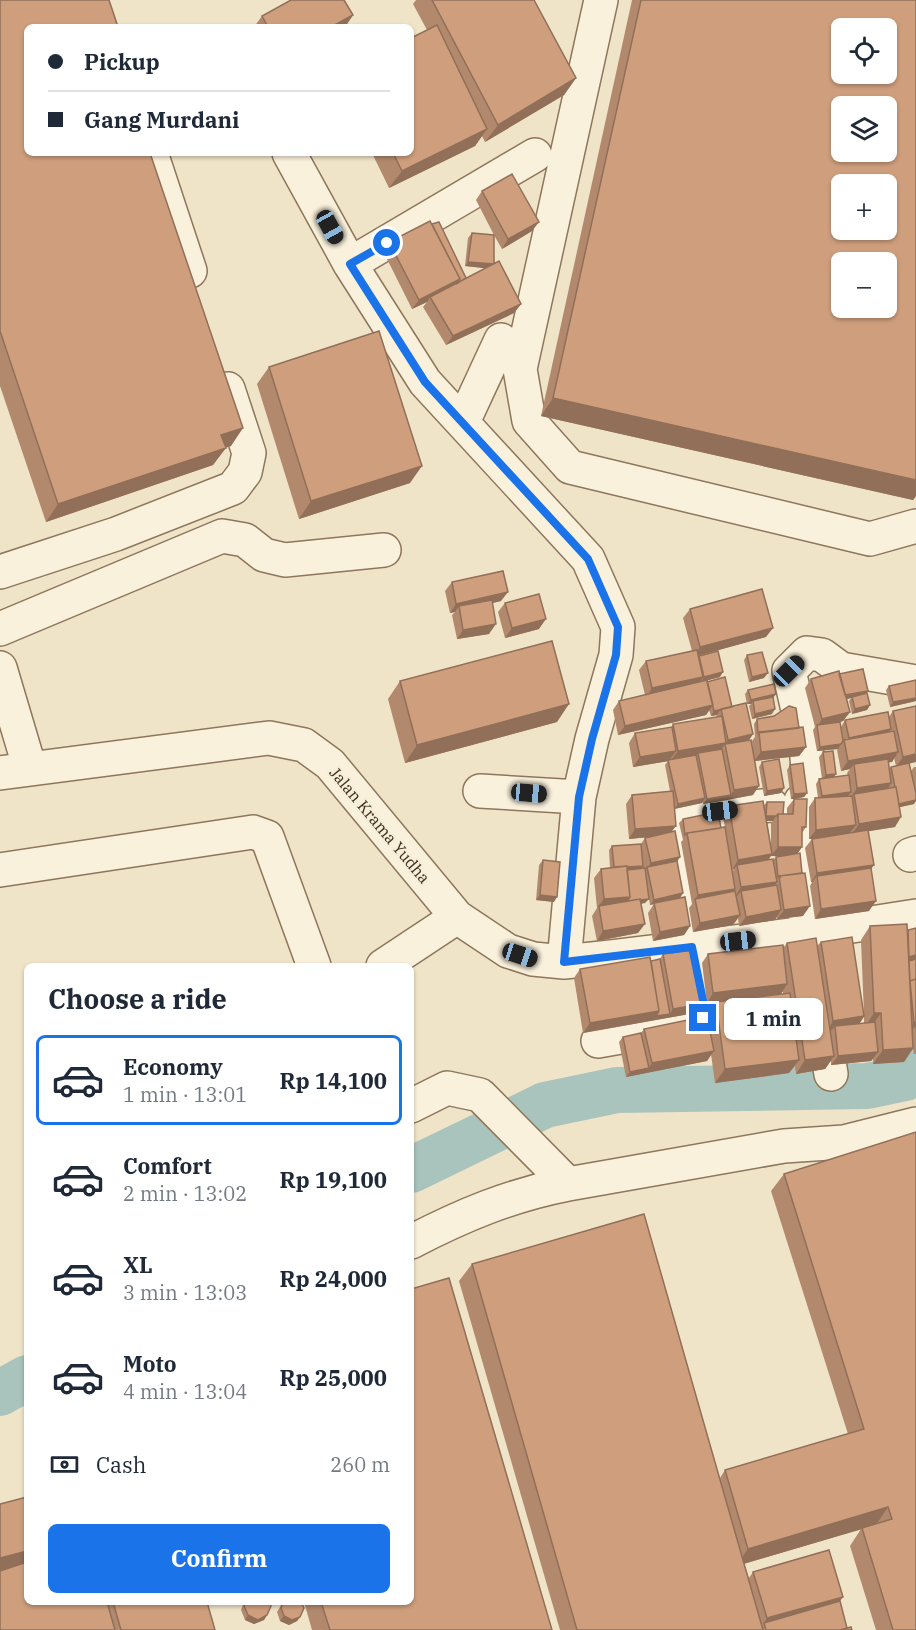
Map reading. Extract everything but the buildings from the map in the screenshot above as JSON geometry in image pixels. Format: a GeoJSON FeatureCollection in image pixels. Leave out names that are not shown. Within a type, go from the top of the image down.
{"type":"FeatureCollection","features":[{"type":"Feature","properties":{"kind":"street"},"geometry":{"type":"LineString","coordinates":[[602,0],[520,369],[529,421],[570,467],[870,539],[916,526]]}},
{"type":"Feature","properties":{"kind":"street"},"geometry":{"type":"LineString","coordinates":[[350,264],[535,155]]}},
{"type":"Feature","properties":{"kind":"street"},"geometry":{"type":"LineString","coordinates":[[152,156],[198,298]]}},
{"type":"Feature","properties":{"kind":"street"},"geometry":{"type":"LineString","coordinates":[[291,156],[350,264],[425,382],[588,559],[618,627],[616,655],[592,739],[579,797],[564,962]]}},
{"type":"Feature","properties":{"kind":"street"},"geometry":{"type":"LineString","coordinates":[[463,422],[501,340]]}},
{"type":"Feature","properties":{"kind":"street"},"geometry":{"type":"LineString","coordinates":[[0,572],[117,534],[233,488],[245,472],[249,453],[220,364]]}},
{"type":"Feature","properties":{"kind":"street"},"geometry":{"type":"LineString","coordinates":[[0,629],[222,536],[246,540],[264,555],[285,560],[384,550]]}},
{"type":"Feature","properties":{"kind":"street"},"geometry":{"type":"LineString","coordinates":[[598,1041],[689,1025],[703,1018],[705,1010],[692,947],[674,819],[685,814],[721,823],[801,801],[810,794],[806,745],[789,671],[807,653],[822,655],[841,669],[916,682]]}},
{"type":"Feature","properties":{"kind":"street"},"geometry":{"type":"LineString","coordinates":[[0,668],[15,771]]}},
{"type":"Feature","properties":{"kind":"street","name":"Jalan Krama Yudha"},"geometry":{"type":"LineString","coordinates":[[15,771],[269,738],[304,745],[330,764],[457,917],[508,951],[533,959],[564,962],[807,933],[916,915]]}},
{"type":"Feature","properties":{"kind":"street"},"geometry":{"type":"LineString","coordinates":[[480,791],[505,795],[529,793],[579,797]]}},
{"type":"Feature","properties":{"kind":"street"},"geometry":{"type":"LineString","coordinates":[[801,801],[807,933],[831,1074]]}},
{"type":"Feature","properties":{"kind":"street"},"geometry":{"type":"LineString","coordinates":[[0,870],[254,832],[267,837],[313,963]]}},
{"type":"Feature","properties":{"kind":"street"},"geometry":{"type":"LineString","coordinates":[[733,906],[738,941]]}},
{"type":"Feature","properties":{"kind":"street"},"geometry":{"type":"LineString","coordinates":[[388,963],[457,917]]}},
{"type":"Feature","properties":{"kind":"street"},"geometry":{"type":"LineString","coordinates":[[414,1104],[447,1088],[480,1095],[568,1184]]}},
{"type":"Feature","properties":{"kind":"street"},"geometry":{"type":"LineString","coordinates":[[414,1240],[457,1218],[524,1192],[784,1146],[844,1142],[916,1124]]}},
{"type":"Feature","properties":{"kind":"waterway"},"geometry":{"type":"LineString","coordinates":[[414,1169],[545,1105],[617,1090],[867,1086],[905,1078],[916,1071]]}},
{"type":"Feature","properties":{"kind":"waterway"},"geometry":{"type":"LineString","coordinates":[[0,1393],[24,1380]]}},
{"type":"Feature","properties":{"kind":"route"},"geometry":{"type":"LineString","coordinates":[[387,243],[350,264],[425,382],[588,559],[618,627],[616,655],[592,739],[579,797],[564,962],[692,947],[705,1010],[703,1018]]}}]}
